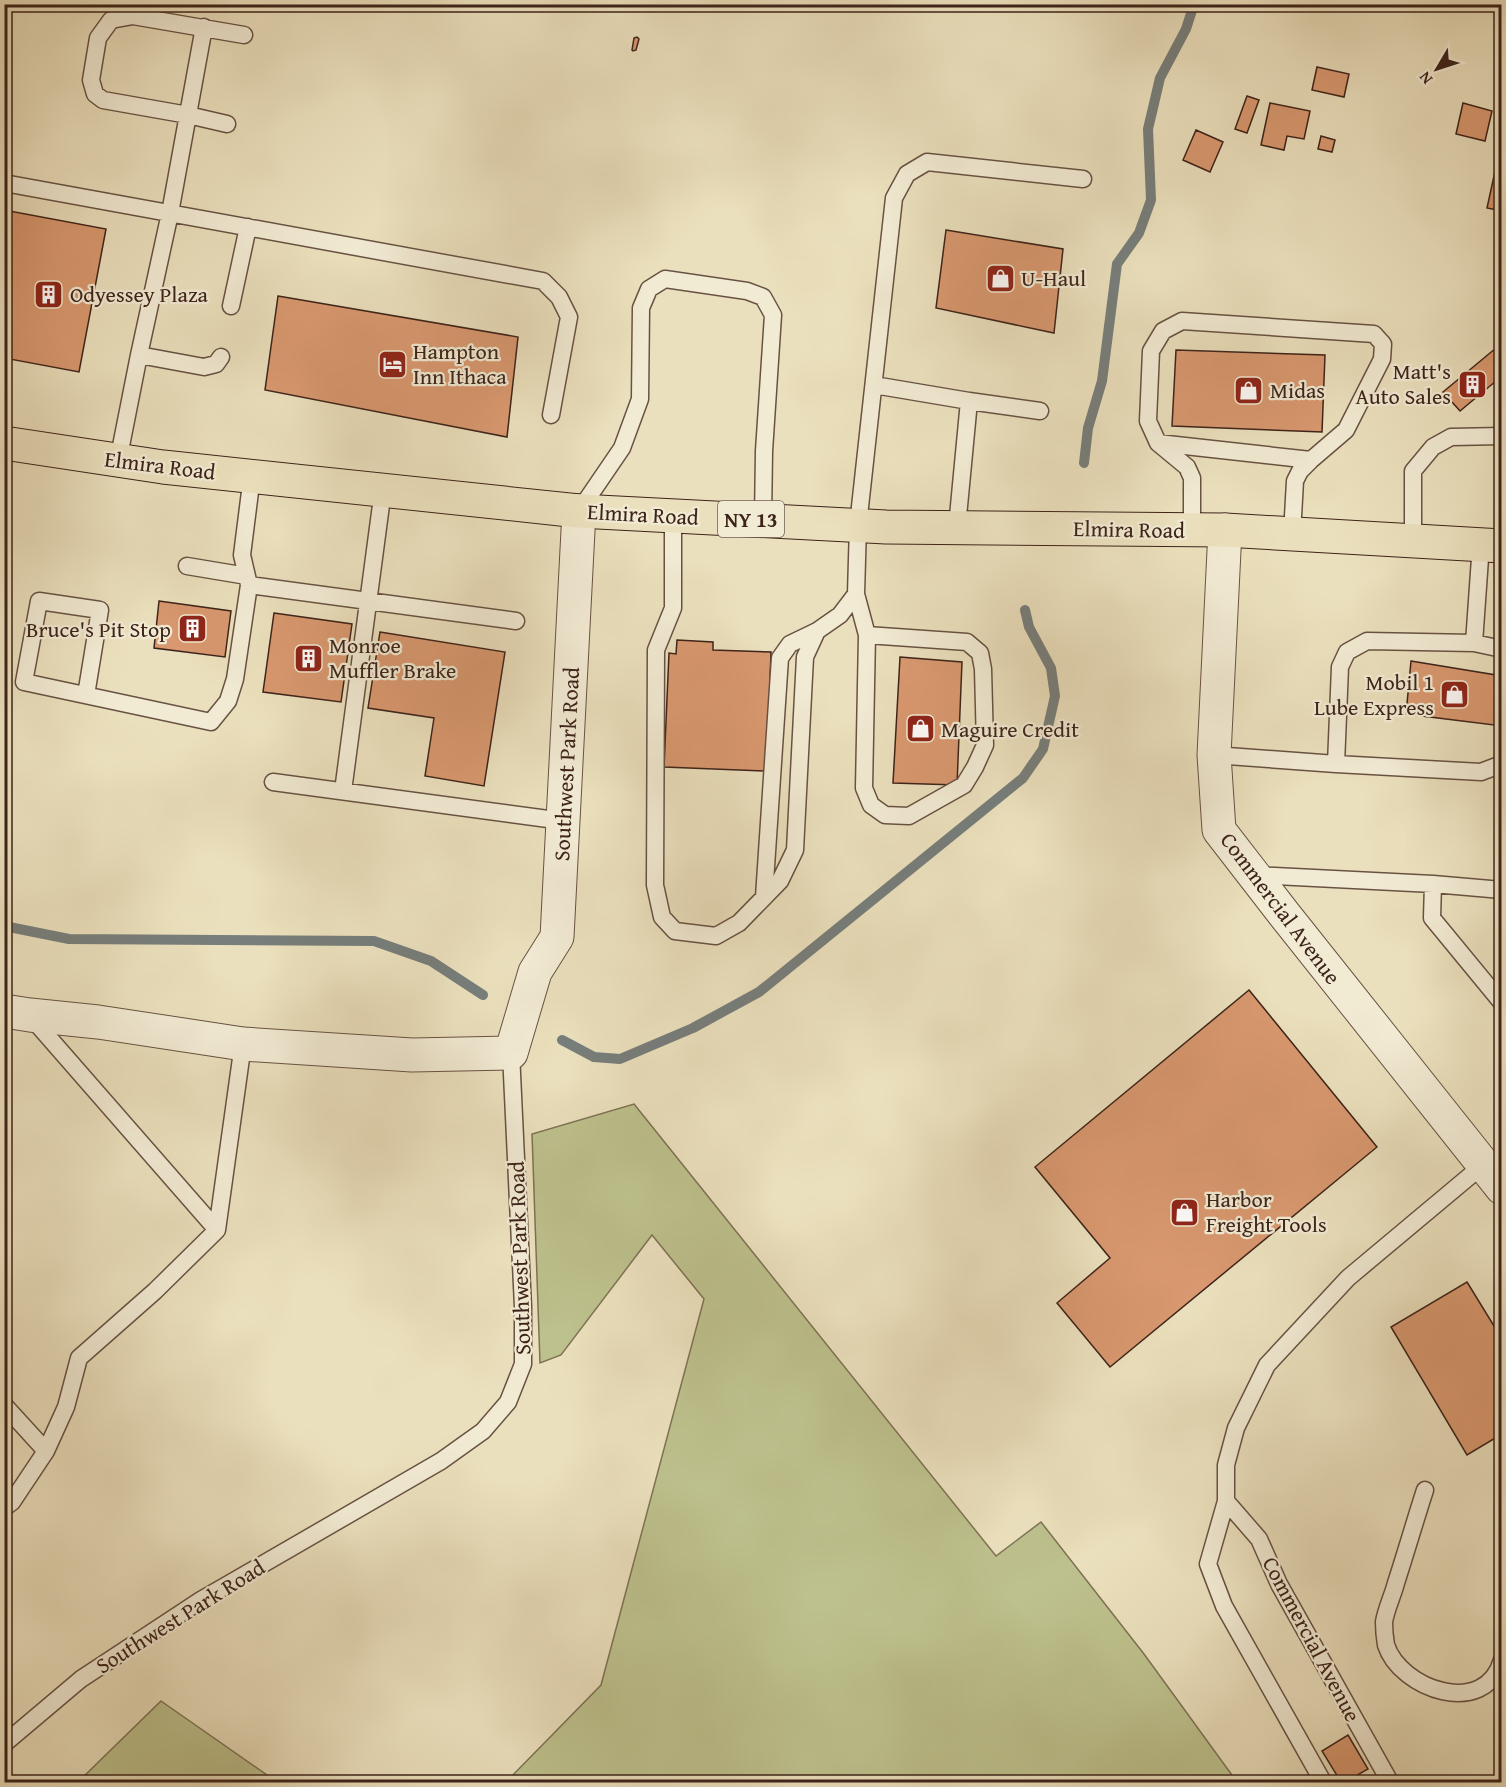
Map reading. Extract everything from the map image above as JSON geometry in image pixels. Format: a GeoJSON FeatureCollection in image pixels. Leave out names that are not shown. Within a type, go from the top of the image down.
{"type":"FeatureCollection","features":[{"type":"Feature","properties":{"kind":"highway","name":"Elmira Road"},"geometry":{"type":"LineString","coordinates":[[4,443],[118,461],[579,511],[858,525],[1225,530],[1491,545]]}},
{"type":"Feature","properties":{"kind":"street","name":"Southwest Park Road"},"geometry":{"type":"LineString","coordinates":[[511,1053],[535,972],[557,937],[579,511]]}},
{"type":"Feature","properties":{"kind":"street","name":"Commercial Avenue"},"geometry":{"type":"LineString","coordinates":[[1225,530],[1214,754],[1219,830],[1492,1176]]}},
{"type":"Feature","properties":{"kind":"street"},"geometry":{"type":"LineString","coordinates":[[17,1013],[98,1022],[243,1044],[412,1055],[511,1053]]}},
{"type":"Feature","properties":{"kind":"lane"},"geometry":{"type":"LineString","coordinates":[[226,124],[103,100],[95,94],[91,80],[98,38],[111,20],[133,16],[244,35]]}},
{"type":"Feature","properties":{"kind":"lane"},"geometry":{"type":"LineString","coordinates":[[118,461],[170,213],[204,27]]}},
{"type":"Feature","properties":{"kind":"lane"},"geometry":{"type":"LineString","coordinates":[[867,634],[966,642],[980,653],[983,669],[985,744],[964,785],[909,816],[885,816],[871,805],[864,788],[867,634],[856,594],[858,525],[894,198],[907,174],[927,162],[1083,179]]}},
{"type":"Feature","properties":{"kind":"lane"},"geometry":{"type":"LineString","coordinates":[[4,183],[543,280],[559,297],[569,317],[551,415]]}},
{"type":"Feature","properties":{"kind":"lane"},"geometry":{"type":"LineString","coordinates":[[231,306],[248,227]]}},
{"type":"Feature","properties":{"kind":"lane"},"geometry":{"type":"LineString","coordinates":[[579,511],[622,448],[639,399],[641,308],[649,289],[665,279],[747,291],[763,297],[773,315],[764,451],[763,520]]}},
{"type":"Feature","properties":{"kind":"lane"},"geometry":{"type":"LineString","coordinates":[[1192,530],[1192,478],[1187,467],[1158,443],[1148,421],[1152,351],[1163,331],[1182,321],[1374,334],[1383,344],[1382,359],[1346,430],[1300,471],[1295,481],[1292,534]]}},
{"type":"Feature","properties":{"kind":"lane"},"geometry":{"type":"LineString","coordinates":[[139,355],[204,367],[216,364],[221,357]]}},
{"type":"Feature","properties":{"kind":"lane"},"geometry":{"type":"LineString","coordinates":[[874,385],[1040,411]]}},
{"type":"Feature","properties":{"kind":"lane"},"geometry":{"type":"LineString","coordinates":[[957,527],[969,401]]}},
{"type":"Feature","properties":{"kind":"lane"},"geometry":{"type":"LineString","coordinates":[[1413,540],[1413,471],[1434,447],[1451,436],[1502,436]]}},
{"type":"Feature","properties":{"kind":"lane"},"geometry":{"type":"LineString","coordinates":[[1158,443],[1311,460]]}},
{"type":"Feature","properties":{"kind":"lane"},"geometry":{"type":"LineString","coordinates":[[86,695],[100,610],[39,601],[24,682],[211,722],[228,701],[235,679],[248,580],[242,555],[252,476]]}},
{"type":"Feature","properties":{"kind":"lane"},"geometry":{"type":"LineString","coordinates":[[343,791],[383,490]]}},
{"type":"Feature","properties":{"kind":"lane"},"geometry":{"type":"LineString","coordinates":[[673,516],[673,608],[656,650],[655,885],[662,917],[675,931],[716,936],[739,923],[780,881],[795,850],[805,657],[817,631]]}},
{"type":"Feature","properties":{"kind":"lane"},"geometry":{"type":"LineString","coordinates":[[1474,643],[1491,545]]}},
{"type":"Feature","properties":{"kind":"lane"},"geometry":{"type":"LineString","coordinates":[[187,566],[248,580],[368,601],[516,621]]}},
{"type":"Feature","properties":{"kind":"lane"},"geometry":{"type":"LineString","coordinates":[[764,897],[780,658],[790,644],[817,631],[840,615],[856,594]]}},
{"type":"Feature","properties":{"kind":"lane"},"geometry":{"type":"LineString","coordinates":[[1336,764],[1340,668],[1347,652],[1367,641],[1474,643],[1502,649]]}},
{"type":"Feature","properties":{"kind":"lane"},"geometry":{"type":"LineString","coordinates":[[1214,754],[1481,772],[1502,764]]}},
{"type":"Feature","properties":{"kind":"lane"},"geometry":{"type":"LineString","coordinates":[[273,782],[562,821]]}},
{"type":"Feature","properties":{"kind":"lane"},"geometry":{"type":"LineString","coordinates":[[1254,875],[1433,884],[1502,890]]}},
{"type":"Feature","properties":{"kind":"lane"},"geometry":{"type":"LineString","coordinates":[[1433,884],[1432,918],[1502,1003]]}},
{"type":"Feature","properties":{"kind":"lane"},"geometry":{"type":"LineString","coordinates":[[17,1013],[217,1230]]}},
{"type":"Feature","properties":{"kind":"lane"},"geometry":{"type":"LineString","coordinates":[[4,1508],[12,1502],[46,1451],[66,1407],[80,1358],[155,1291],[217,1230],[243,1044]]}},
{"type":"Feature","properties":{"kind":"lane","name":"Southwest Park Road"},"geometry":{"type":"LineString","coordinates":[[4,1744],[81,1679],[201,1600],[441,1461],[483,1431],[507,1402],[522,1364],[523,1353],[523,1307],[511,1053]]}},
{"type":"Feature","properties":{"kind":"lane","name":"Commercial Avenue"},"geometry":{"type":"LineString","coordinates":[[1323,1782],[1224,1606],[1208,1564],[1226,1501],[1226,1465],[1236,1428],[1267,1365],[1348,1278],[1492,1176]]}},
{"type":"Feature","properties":{"kind":"lane"},"geometry":{"type":"LineString","coordinates":[[4,1405],[46,1451]]}},
{"type":"Feature","properties":{"kind":"lane"},"geometry":{"type":"LineString","coordinates":[[1425,1490],[1384,1622],[1386,1645],[1401,1669],[1424,1684],[1460,1695],[1482,1689],[1498,1672],[1502,1660]]}},
{"type":"Feature","properties":{"kind":"lane","name":"Commercial Avenue"},"geometry":{"type":"LineString","coordinates":[[1226,1501],[1259,1539],[1279,1584],[1390,1782]]}},
{"type":"Feature","properties":{"kind":"green space"},"geometry":{"type":"Polygon","coordinates":[[[634,1104],[996,1556],[1041,1522],[1144,1654],[1237,1782],[506,1782],[601,1685],[704,1299],[652,1235],[561,1355],[540,1363],[532,1134],[634,1104]]]}},
{"type":"Feature","properties":{"kind":"green space"},"geometry":{"type":"Polygon","coordinates":[[[161,1701],[277,1782],[78,1782],[161,1701]]]}},
{"type":"Feature","properties":{"kind":"building"},"geometry":{"type":"Polygon","coordinates":[[[634,38],[639,39],[636,50],[633,51],[634,38]]]}},
{"type":"Feature","properties":{"kind":"building"},"geometry":{"type":"Polygon","coordinates":[[[1317,67],[1349,74],[1344,97],[1312,90],[1317,67]]]}},
{"type":"Feature","properties":{"kind":"building"},"geometry":{"type":"Polygon","coordinates":[[[1247,96],[1259,100],[1247,133],[1235,129],[1247,96]]]}},
{"type":"Feature","properties":{"kind":"building"},"geometry":{"type":"Polygon","coordinates":[[[1270,103],[1310,111],[1304,139],[1287,136],[1284,150],[1261,145],[1270,103]]]}},
{"type":"Feature","properties":{"kind":"building"},"geometry":{"type":"Polygon","coordinates":[[[1463,103],[1492,111],[1485,141],[1456,134],[1463,103]]]}},
{"type":"Feature","properties":{"kind":"building"},"geometry":{"type":"Polygon","coordinates":[[[1196,130],[1223,142],[1210,172],[1183,160],[1196,130]]]}},
{"type":"Feature","properties":{"kind":"building"},"geometry":{"type":"Polygon","coordinates":[[[1321,136],[1335,140],[1332,152],[1318,149],[1321,136]]]}},
{"type":"Feature","properties":{"kind":"building"},"geometry":{"type":"Polygon","coordinates":[[[1502,144],[1502,211],[1487,208],[1502,144]]]}},
{"type":"Feature","properties":{"kind":"building","name":"Odyessey Plaza"},"geometry":{"type":"Polygon","coordinates":[[[4,210],[106,229],[79,372],[4,358],[4,210]]]}},
{"type":"Feature","properties":{"kind":"building","name":"U-Haul"},"geometry":{"type":"Polygon","coordinates":[[[946,230],[1063,249],[1054,333],[936,308],[946,230]]]}},
{"type":"Feature","properties":{"kind":"building","name":"Hampton Inn Ithaca"},"geometry":{"type":"Polygon","coordinates":[[[278,296],[518,337],[507,437],[265,390],[278,296]]]}},
{"type":"Feature","properties":{"kind":"building","name":"Matt's Auto Sales"},"geometry":{"type":"Polygon","coordinates":[[[1502,343],[1502,376],[1460,411],[1443,392],[1502,343]]]}},
{"type":"Feature","properties":{"kind":"building","name":"Midas"},"geometry":{"type":"Polygon","coordinates":[[[1176,350],[1325,355],[1322,432],[1172,426],[1176,350]]]}},
{"type":"Feature","properties":{"kind":"building","name":"Bruce's Pit Stop"},"geometry":{"type":"Polygon","coordinates":[[[159,601],[231,611],[225,657],[154,648],[159,601]]]}},
{"type":"Feature","properties":{"kind":"building","name":"Monroe Muffler Brake"},"geometry":{"type":"Polygon","coordinates":[[[274,613],[352,624],[341,702],[263,692],[274,613]]]}},
{"type":"Feature","properties":{"kind":"building","name":"Monroe Muffler Brake"},"geometry":{"type":"Polygon","coordinates":[[[380,632],[505,652],[484,786],[425,776],[434,718],[368,708],[380,632]]]}},
{"type":"Feature","properties":{"kind":"building"},"geometry":{"type":"Polygon","coordinates":[[[677,640],[713,642],[713,650],[771,652],[767,771],[664,767],[669,653],[676,654],[677,640]]]}},
{"type":"Feature","properties":{"kind":"building"},"geometry":{"type":"Polygon","coordinates":[[[900,657],[962,662],[957,785],[893,783],[900,657]]]}},
{"type":"Feature","properties":{"kind":"building","name":"Mobil 1 Lube Express"},"geometry":{"type":"Polygon","coordinates":[[[1411,661],[1502,676],[1502,726],[1406,714],[1411,661]]]}},
{"type":"Feature","properties":{"kind":"building","name":"Harbor Freight Tools"},"geometry":{"type":"Polygon","coordinates":[[[1249,990],[1377,1147],[1110,1367],[1057,1303],[1110,1258],[1035,1167],[1249,990]]]}},
{"type":"Feature","properties":{"kind":"building"},"geometry":{"type":"Polygon","coordinates":[[[1467,1282],[1502,1339],[1502,1434],[1467,1455],[1391,1327],[1467,1282]]]}},
{"type":"Feature","properties":{"kind":"building"},"geometry":{"type":"Polygon","coordinates":[[[1348,1735],[1368,1769],[1341,1782],[1322,1751],[1348,1735]]]}},
{"type":"Feature","properties":{"kind":"waterway"},"geometry":{"type":"LineString","coordinates":[[1084,463],[1088,428],[1102,381],[1117,264],[1139,233],[1151,200],[1148,129],[1160,78],[1186,29],[1194,4]]}},
{"type":"Feature","properties":{"kind":"waterway"},"geometry":{"type":"LineString","coordinates":[[562,1040],[594,1057],[620,1059],[693,1028],[759,992],[1023,778],[1043,749],[1055,696],[1051,668],[1029,627],[1025,610]]}},
{"type":"Feature","properties":{"kind":"waterway"},"geometry":{"type":"LineString","coordinates":[[4,926],[69,939],[374,941],[431,961],[483,995]]}},
{"type":"Feature","properties":{"kind":"place","name":"U-Haul"},"geometry":{"type":"Point","coordinates":[1000,278]}},
{"type":"Feature","properties":{"kind":"place","name":"Odyessey Plaza"},"geometry":{"type":"Point","coordinates":[49,294]}},
{"type":"Feature","properties":{"kind":"place","name":"Hampton Inn Ithaca"},"geometry":{"type":"Point","coordinates":[392,364]}},
{"type":"Feature","properties":{"kind":"place","name":"Matt's Auto Sales"},"geometry":{"type":"Point","coordinates":[1472,384]}},
{"type":"Feature","properties":{"kind":"place","name":"Midas"},"geometry":{"type":"Point","coordinates":[1249,390]}},
{"type":"Feature","properties":{"kind":"place","name":"Bruce's Pit Stop"},"geometry":{"type":"Point","coordinates":[192,629]}},
{"type":"Feature","properties":{"kind":"place","name":"Monroe Muffler Brake"},"geometry":{"type":"Point","coordinates":[308,658]}},
{"type":"Feature","properties":{"kind":"place","name":"Mobil 1 Lube Express"},"geometry":{"type":"Point","coordinates":[1455,695]}},
{"type":"Feature","properties":{"kind":"place","name":"Maguire Credit"},"geometry":{"type":"Point","coordinates":[920,729]}},
{"type":"Feature","properties":{"kind":"place","name":"Harbor Freight Tools"},"geometry":{"type":"Point","coordinates":[1185,1212]}}]}
